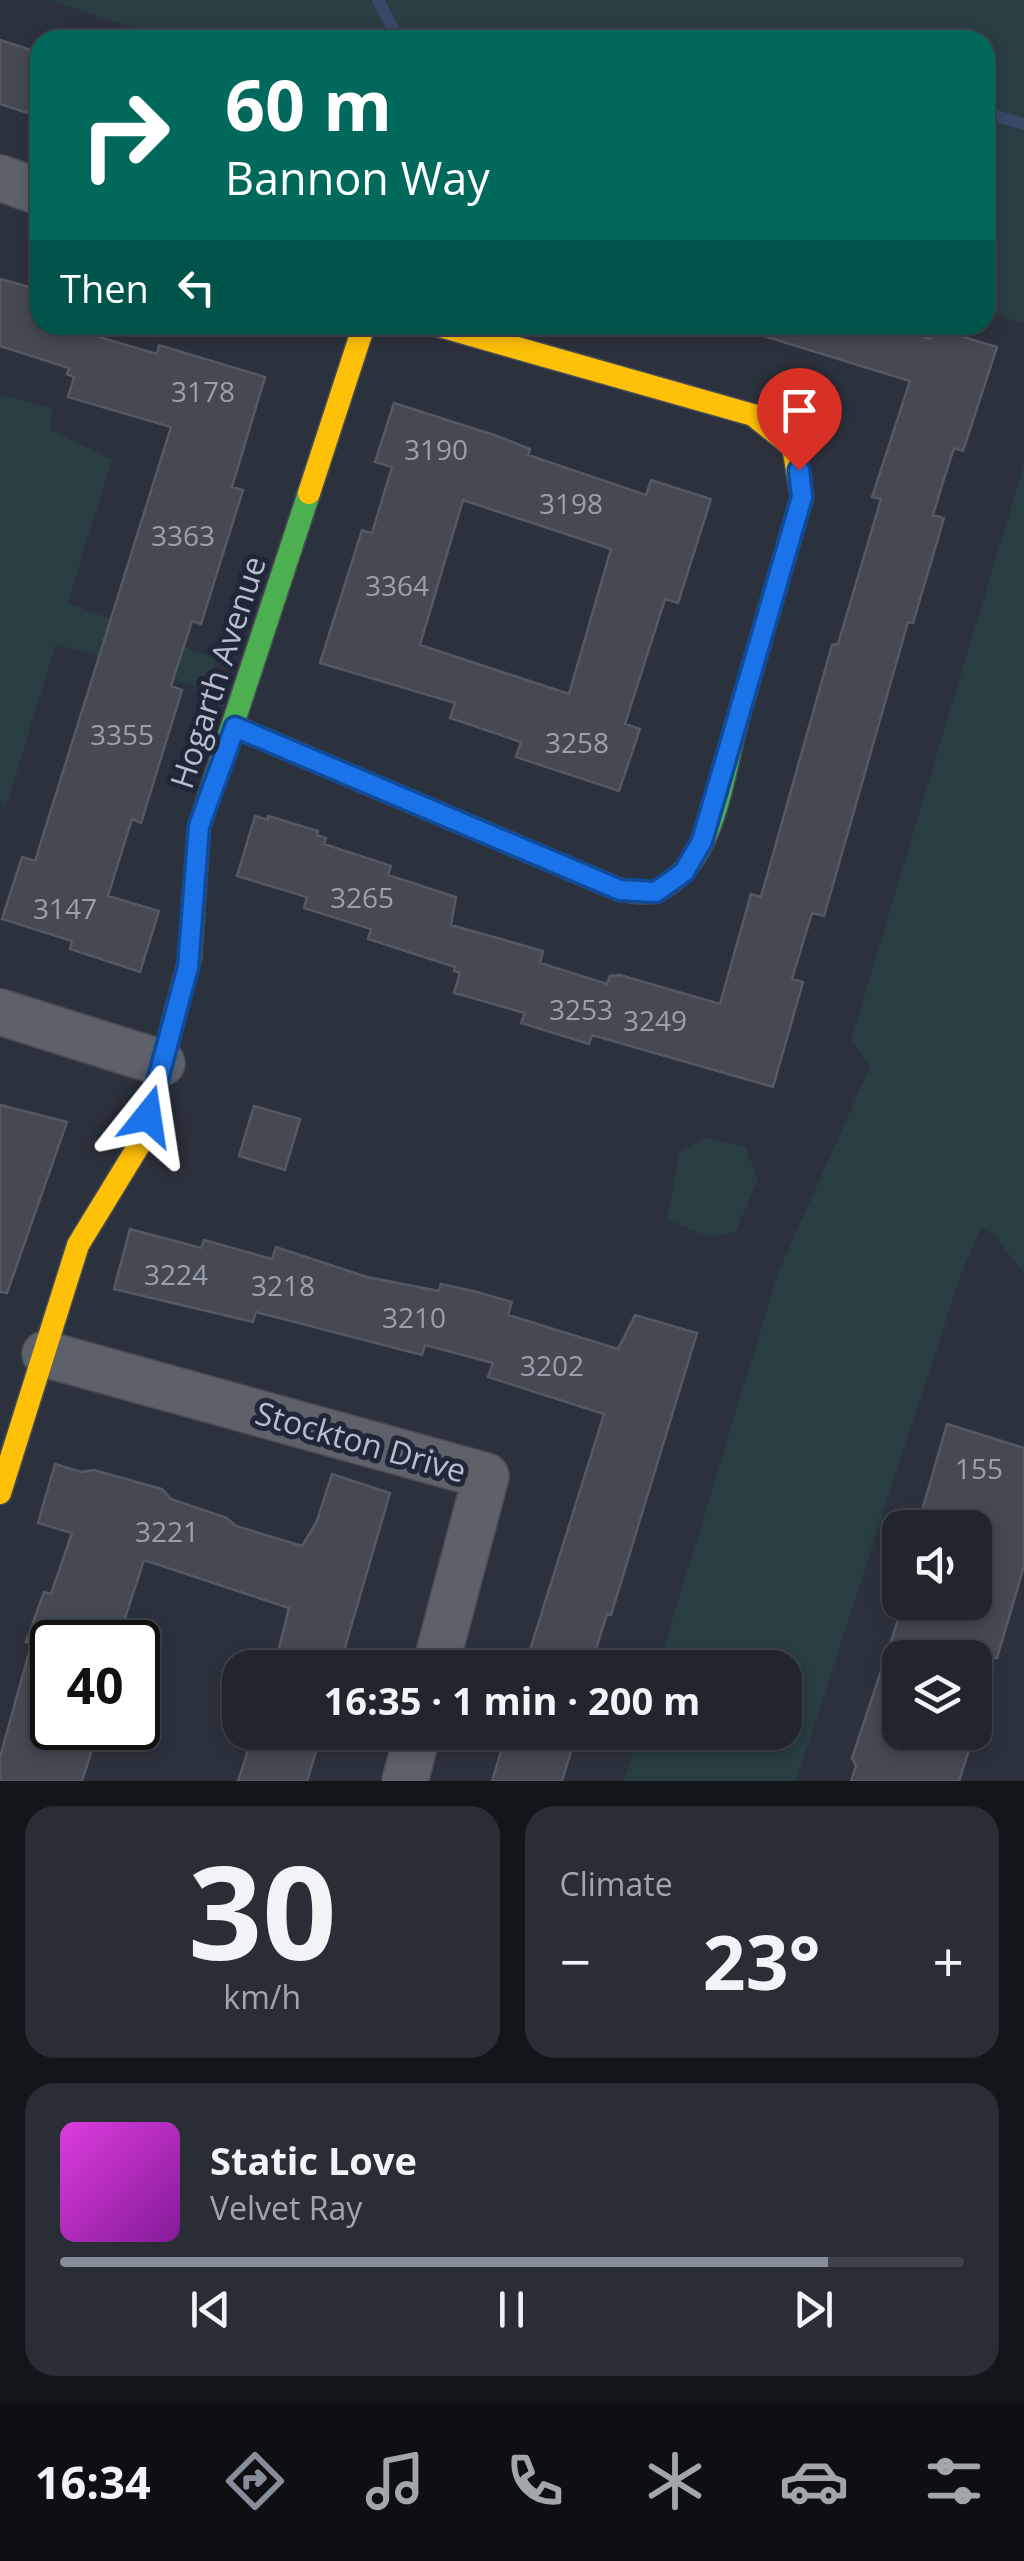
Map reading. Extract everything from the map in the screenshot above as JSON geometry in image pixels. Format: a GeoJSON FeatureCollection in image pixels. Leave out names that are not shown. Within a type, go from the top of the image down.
{"type":"FeatureCollection","features":[{"type":"Feature","properties":{"kind":"street"},"geometry":{"type":"LineString","coordinates":[[0,178],[30,188]]}},
{"type":"Feature","properties":{"kind":"street","name":"Hogarth Avenue"},"geometry":{"type":"LineString","coordinates":[[0,1492],[78,1245],[141,1142],[188,967],[199,826],[235,727],[361,335]]}},
{"type":"Feature","properties":{"kind":"street"},"geometry":{"type":"LineString","coordinates":[[235,727],[620,890],[656,892],[684,872],[702,841],[802,497],[793,447],[752,415],[471,335]]}},
{"type":"Feature","properties":{"kind":"street"},"geometry":{"type":"LineString","coordinates":[[0,1012],[162,1064]]}},
{"type":"Feature","properties":{"kind":"street","name":"Stockton Drive"},"geometry":{"type":"LineString","coordinates":[[45,1354],[486,1476],[440,1650]]}},
{"type":"Feature","properties":{"kind":"street"},"geometry":{"type":"LineString","coordinates":[[405,1781],[413,1750]]}},
{"type":"Feature","properties":{"kind":"shaded area"},"geometry":{"type":"Polygon","coordinates":[[[50,0],[1024,0],[1024,324],[995,314],[995,30],[140,30],[50,0]]]}},
{"type":"Feature","properties":{"kind":"shaded area"},"geometry":{"type":"Polygon","coordinates":[[[0,394],[53,409],[50,430],[112,459],[68,603],[217,659],[205,690],[56,644],[6,807],[0,804],[0,394]]]}},
{"type":"Feature","properties":{"kind":"shaded area"},"geometry":{"type":"Polygon","coordinates":[[[1024,465],[1024,1274],[993,1233],[981,1228],[960,1277],[882,1510],[796,1781],[624,1781],[634,1750],[802,1750],[802,1650],[663,1650],[779,1270],[870,1067],[851,1040],[1024,465]]]}},
{"type":"Feature","properties":{"kind":"shaded area"},"geometry":{"type":"Polygon","coordinates":[[[707,1138],[745,1147],[758,1179],[736,1231],[713,1238],[667,1220],[679,1152],[707,1138]]]}},
{"type":"Feature","properties":{"kind":"building"},"geometry":{"type":"Polygon","coordinates":[[[0,40],[30,50],[30,114],[0,104],[0,40]]]}},
{"type":"Feature","properties":{"kind":"building"},"geometry":{"type":"Polygon","coordinates":[[[0,279],[30,287],[30,335],[92,335],[157,354],[159,345],[265,377],[232,487],[243,490],[201,624],[192,621],[171,686],[182,690],[141,823],[132,819],[108,896],[159,911],[140,972],[70,949],[72,941],[2,919],[22,857],[35,861],[171,427],[68,397],[74,377],[67,374],[69,368],[0,346],[0,279]]]}},
{"type":"Feature","properties":{"kind":"building"},"geometry":{"type":"Polygon","coordinates":[[[760,335],[917,335],[929,339],[932,335],[957,335],[997,347],[963,451],[954,448],[943,482],[933,515],[944,518],[913,623],[908,622],[824,916],[812,913],[792,979],[803,982],[773,1087],[592,1035],[589,1044],[521,1023],[525,1013],[454,993],[460,973],[454,971],[455,967],[368,939],[371,929],[304,908],[307,897],[237,876],[255,816],[268,820],[268,816],[318,831],[317,835],[326,838],[324,844],[391,866],[388,875],[456,897],[451,925],[543,951],[540,963],[607,984],[610,976],[620,975],[720,1004],[751,894],[761,897],[832,645],[838,644],[881,499],[872,497],[910,381],[760,335]]]}},
{"type":"Feature","properties":{"kind":"building"},"geometry":{"type":"Polygon","coordinates":[[[394,403],[497,436],[530,449],[528,455],[646,495],[651,480],[711,499],[678,603],[665,599],[625,724],[640,729],[619,791],[516,757],[521,742],[450,718],[455,703],[320,663],[362,530],[372,533],[392,467],[375,462],[394,403]],[[463,500],[420,645],[569,694],[611,549],[463,500]]]}},
{"type":"Feature","properties":{"kind":"building"},"geometry":{"type":"Polygon","coordinates":[[[0,1105],[67,1122],[7,1293],[0,1292],[0,1105]]]}},
{"type":"Feature","properties":{"kind":"building"},"geometry":{"type":"Polygon","coordinates":[[[254,1106],[300,1119],[285,1170],[239,1156],[254,1106]]]}},
{"type":"Feature","properties":{"kind":"building"},"geometry":{"type":"Polygon","coordinates":[[[130,1229],[201,1248],[204,1240],[272,1259],[276,1247],[367,1277],[439,1291],[441,1284],[477,1292],[512,1302],[508,1315],[618,1349],[635,1315],[697,1333],[611,1615],[607,1614],[596,1650],[530,1650],[604,1414],[488,1377],[493,1363],[425,1345],[422,1355],[256,1312],[253,1322],[114,1289],[130,1229]]]}},
{"type":"Feature","properties":{"kind":"building"},"geometry":{"type":"Polygon","coordinates":[[[947,1424],[1024,1448],[1024,1566],[997,1658],[992,1658],[992,1640],[891,1640],[898,1620],[992,1620],[992,1510],[922,1510],[947,1424]]]}},
{"type":"Feature","properties":{"kind":"building"},"geometry":{"type":"Polygon","coordinates":[[[55,1464],[81,1472],[94,1470],[162,1489],[171,1499],[227,1518],[236,1526],[302,1546],[317,1521],[332,1474],[390,1493],[344,1650],[278,1650],[289,1608],[144,1560],[124,1620],[34,1620],[44,1592],[51,1594],[72,1533],[38,1523],[55,1464]]]}},
{"type":"Feature","properties":{"kind":"building"},"geometry":{"type":"Polygon","coordinates":[[[30,1649],[30,1750],[92,1750],[82,1781],[0,1781],[0,1757],[30,1649]]]}},
{"type":"Feature","properties":{"kind":"building"},"geometry":{"type":"Polygon","coordinates":[[[882,1668],[882,1750],[969,1750],[959,1781],[851,1781],[856,1766],[852,1758],[882,1668]]]}},
{"type":"Feature","properties":{"kind":"building"},"geometry":{"type":"Polygon","coordinates":[[[248,1750],[316,1750],[307,1781],[238,1781],[248,1750]]]}},
{"type":"Feature","properties":{"kind":"building"},"geometry":{"type":"Polygon","coordinates":[[[501,1750],[571,1750],[562,1781],[492,1781],[501,1750]]]}},
{"type":"Feature","properties":{"kind":"waterway"},"geometry":{"type":"LineString","coordinates":[[378,0],[394,30]]}},
{"type":"Feature","properties":{"kind":"waterway"},"geometry":{"type":"LineString","coordinates":[[995,116],[1024,124]]}},
{"type":"Feature","properties":{"kind":"traffic: fast"},"geometry":{"type":"LineString","coordinates":[[190,958],[199,827],[309,493]]}},
{"type":"Feature","properties":{"kind":"traffic: fast"},"geometry":{"type":"LineString","coordinates":[[235,727],[620,890],[645,892],[658,890],[677,878],[704,839],[738,718]]}},
{"type":"Feature","properties":{"kind":"traffic: slow"},"geometry":{"type":"LineString","coordinates":[[309,493],[361,335]]}},
{"type":"Feature","properties":{"kind":"traffic: slow"},"geometry":{"type":"LineString","coordinates":[[471,335],[753,415],[793,447],[802,497],[738,718]]}},
{"type":"Feature","properties":{"kind":"traffic: slow"},"geometry":{"type":"LineString","coordinates":[[0,1493],[78,1245],[141,1142],[190,958]]}},
{"type":"Feature","properties":{"kind":"route"},"geometry":{"type":"LineString","coordinates":[[148,1116],[188,967],[199,826],[235,727],[620,890],[656,892],[684,872],[702,841],[802,497],[799,470]]}}]}
